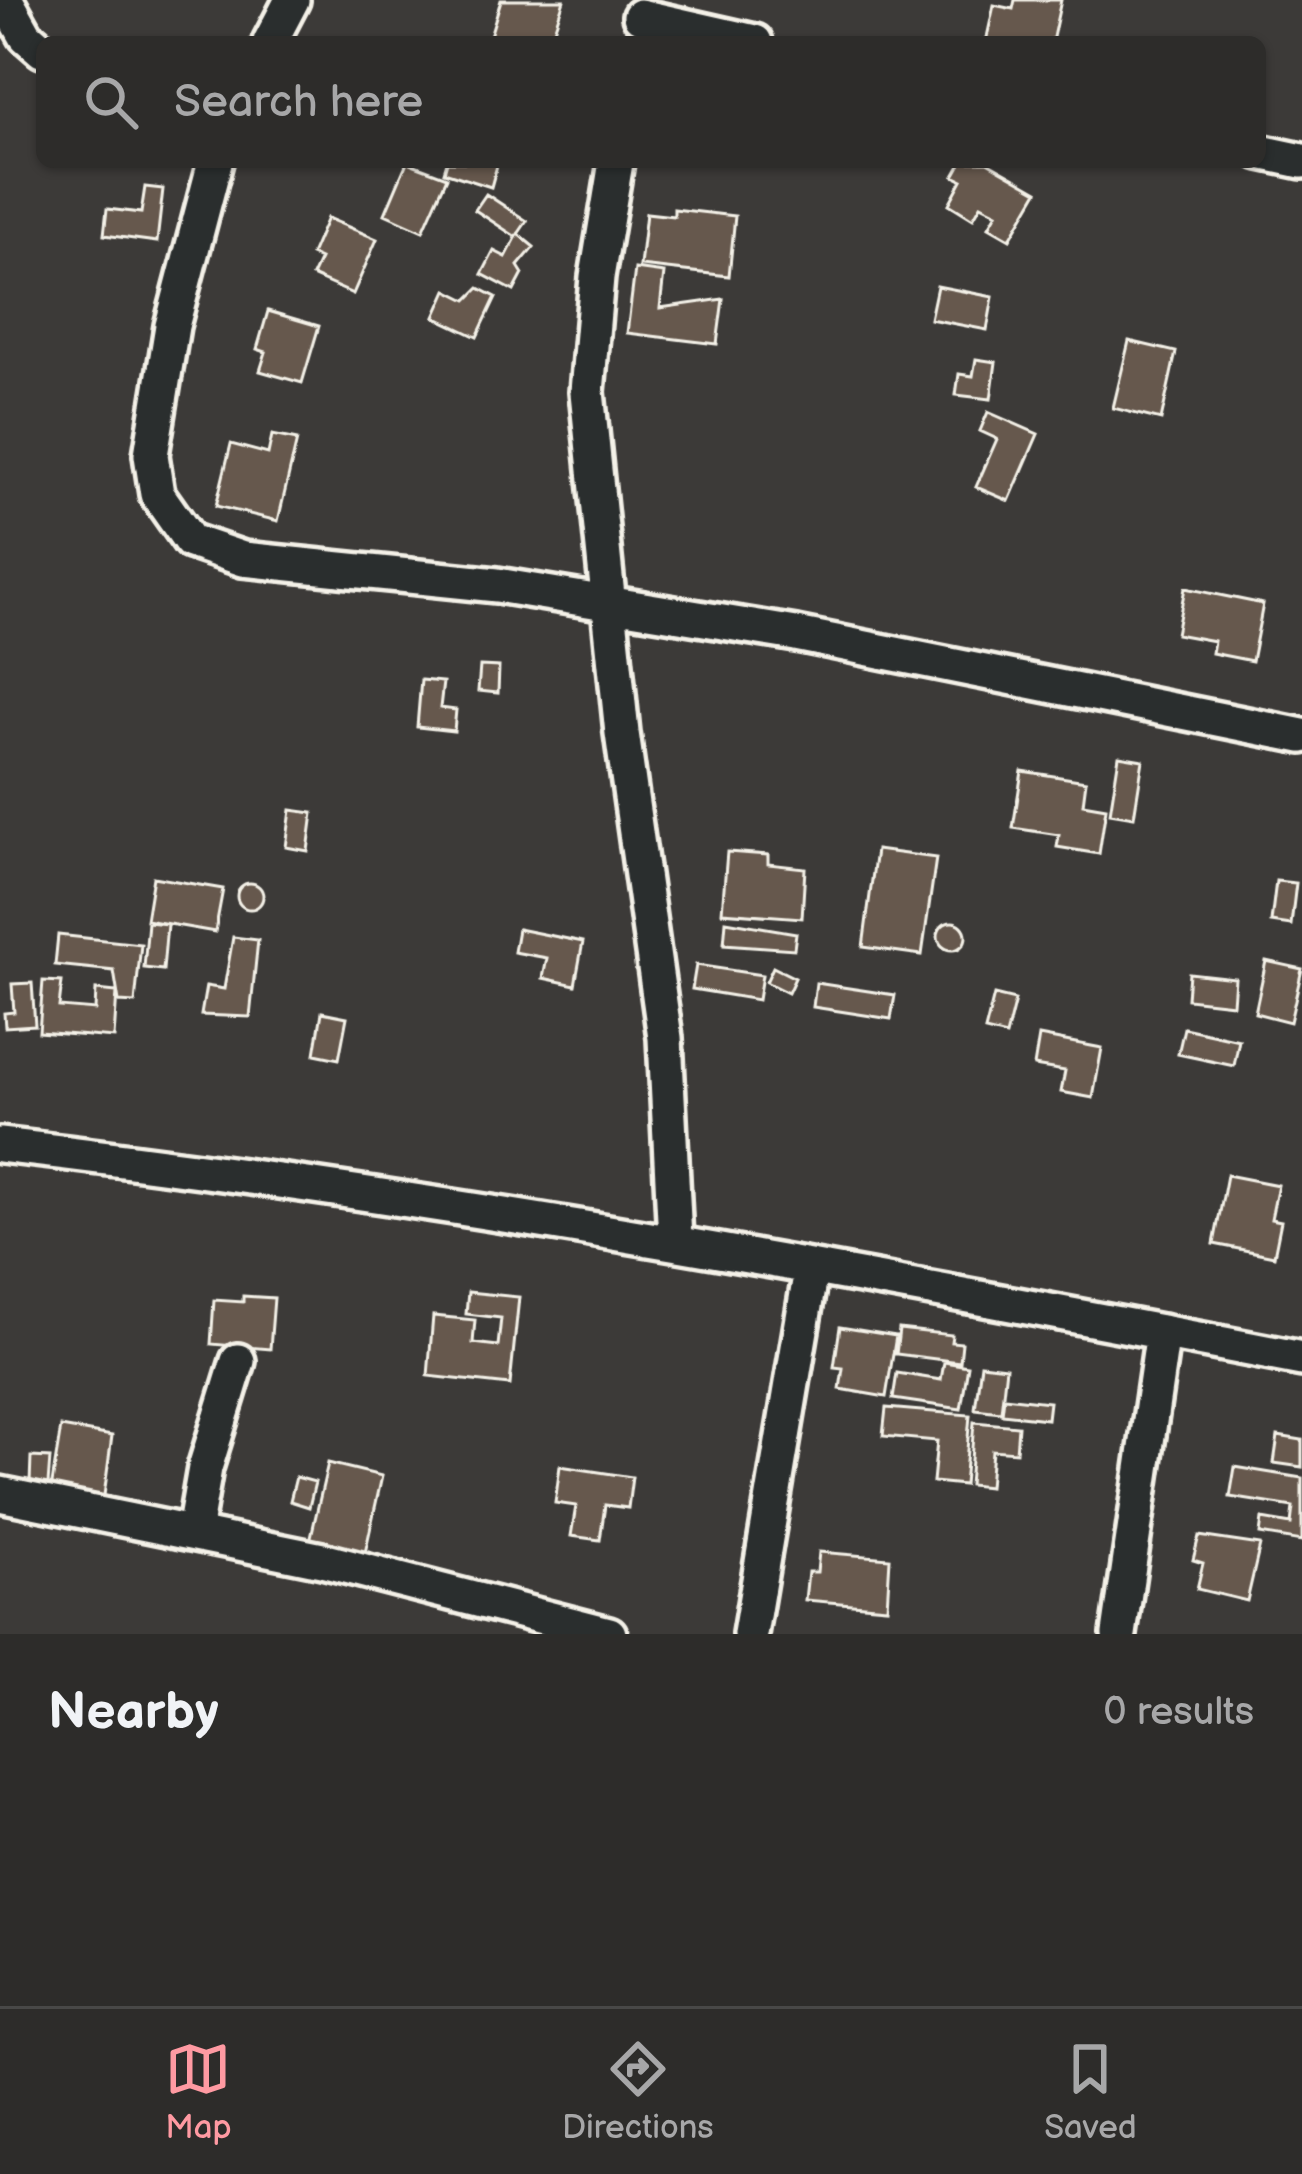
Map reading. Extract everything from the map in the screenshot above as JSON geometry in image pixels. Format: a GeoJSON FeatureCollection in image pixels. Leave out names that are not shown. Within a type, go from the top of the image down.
{"type":"FeatureCollection","features":[{"type":"Feature","properties":{"kind":"street"},"geometry":{"type":"LineString","coordinates":[[6,0],[36,45]]}},
{"type":"Feature","properties":{"kind":"street"},"geometry":{"type":"LineString","coordinates":[[273,36],[292,0]]}},
{"type":"Feature","properties":{"kind":"street"},"geometry":{"type":"LineString","coordinates":[[640,19],[725,36]]}},
{"type":"Feature","properties":{"kind":"street"},"geometry":{"type":"LineString","coordinates":[[1266,153],[1302,161]]}},
{"type":"Feature","properties":{"kind":"street"},"geometry":{"type":"LineString","coordinates":[[213,168],[172,326],[151,454],[157,494],[171,521],[190,541],[243,560],[497,585],[796,634],[1302,736]]}},
{"type":"Feature","properties":{"kind":"street"},"geometry":{"type":"LineString","coordinates":[[615,168],[597,278],[587,392],[608,605],[665,1038],[675,1240]]}},
{"type":"Feature","properties":{"kind":"street"},"geometry":{"type":"LineString","coordinates":[[0,1145],[270,1176],[675,1240],[811,1270],[1302,1359]]}},
{"type":"Feature","properties":{"kind":"street"},"geometry":{"type":"LineString","coordinates":[[750,1634],[811,1270]]}},
{"type":"Feature","properties":{"kind":"street"},"geometry":{"type":"LineString","coordinates":[[1119,1634],[1163,1332]]}},
{"type":"Feature","properties":{"kind":"street"},"geometry":{"type":"LineString","coordinates":[[194,1532],[205,1468],[238,1361]]}},
{"type":"Feature","properties":{"kind":"street"},"geometry":{"type":"LineString","coordinates":[[0,1494],[194,1532],[609,1634]]}},
{"type":"Feature","properties":{"kind":"building"},"geometry":{"type":"Polygon","coordinates":[[[501,0],[564,0],[552,36],[490,36],[501,0]]]}},
{"type":"Feature","properties":{"kind":"building"},"geometry":{"type":"Polygon","coordinates":[[[1015,0],[1061,0],[1053,36],[987,36],[994,5],[1013,9],[1015,0]]]}},
{"type":"Feature","properties":{"kind":"building"},"geometry":{"type":"Polygon","coordinates":[[[404,168],[423,168],[447,177],[423,231],[385,214],[404,168]]]}},
{"type":"Feature","properties":{"kind":"building"},"geometry":{"type":"Polygon","coordinates":[[[445,168],[496,168],[491,187],[444,172],[445,168]]]}},
{"type":"Feature","properties":{"kind":"building"},"geometry":{"type":"Polygon","coordinates":[[[959,168],[998,168],[1038,191],[1010,239],[989,227],[997,213],[981,205],[973,219],[949,204],[962,180],[954,176],[959,168]]]}},
{"type":"Feature","properties":{"kind":"building"},"geometry":{"type":"Polygon","coordinates":[[[145,187],[163,189],[157,242],[104,235],[107,209],[141,213],[145,187]]]}},
{"type":"Feature","properties":{"kind":"building"},"geometry":{"type":"Polygon","coordinates":[[[486,194],[527,221],[516,237],[475,210],[486,194]]]}},
{"type":"Feature","properties":{"kind":"building"},"geometry":{"type":"Polygon","coordinates":[[[674,209],[735,216],[729,276],[640,266],[646,213],[674,216],[674,209]]]}},
{"type":"Feature","properties":{"kind":"building"},"geometry":{"type":"Polygon","coordinates":[[[327,218],[377,239],[353,294],[312,276],[320,259],[311,255],[327,218]]]}},
{"type":"Feature","properties":{"kind":"building"},"geometry":{"type":"Polygon","coordinates":[[[518,234],[534,247],[518,266],[523,274],[514,291],[482,274],[494,251],[506,257],[518,234]]]}},
{"type":"Feature","properties":{"kind":"building"},"geometry":{"type":"Polygon","coordinates":[[[635,269],[664,273],[660,308],[723,299],[717,344],[627,333],[635,269]]]}},
{"type":"Feature","properties":{"kind":"building"},"geometry":{"type":"Polygon","coordinates":[[[937,286],[993,297],[987,330],[930,319],[937,286]]]}},
{"type":"Feature","properties":{"kind":"building"},"geometry":{"type":"Polygon","coordinates":[[[479,288],[496,297],[477,337],[435,317],[447,290],[467,300],[479,288]]]}},
{"type":"Feature","properties":{"kind":"building"},"geometry":{"type":"Polygon","coordinates":[[[268,311],[319,326],[302,383],[260,371],[266,352],[257,349],[268,311]]]}},
{"type":"Feature","properties":{"kind":"building"},"geometry":{"type":"Polygon","coordinates":[[[1129,341],[1176,352],[1161,420],[1113,408],[1129,341]]]}},
{"type":"Feature","properties":{"kind":"building"},"geometry":{"type":"Polygon","coordinates":[[[976,359],[996,362],[991,399],[956,395],[959,374],[973,376],[976,359]]]}},
{"type":"Feature","properties":{"kind":"building"},"geometry":{"type":"Polygon","coordinates":[[[988,412],[1038,434],[1009,501],[976,487],[997,439],[980,431],[988,412]]]}},
{"type":"Feature","properties":{"kind":"building"},"geometry":{"type":"Polygon","coordinates":[[[272,435],[297,440],[278,521],[216,506],[231,444],[268,454],[272,435]]]}},
{"type":"Feature","properties":{"kind":"building"},"geometry":{"type":"Polygon","coordinates":[[[1185,588],[1263,604],[1252,661],[1212,653],[1214,641],[1176,634],[1185,588]]]}},
{"type":"Feature","properties":{"kind":"building"},"geometry":{"type":"Polygon","coordinates":[[[480,666],[499,667],[498,693],[478,691],[480,666]]]}},
{"type":"Feature","properties":{"kind":"building"},"geometry":{"type":"Polygon","coordinates":[[[421,680],[443,682],[440,708],[456,710],[454,731],[417,727],[421,680]]]}},
{"type":"Feature","properties":{"kind":"building"},"geometry":{"type":"Polygon","coordinates":[[[1119,756],[1143,760],[1134,817],[1110,813],[1119,756]]]}},
{"type":"Feature","properties":{"kind":"building"},"geometry":{"type":"Polygon","coordinates":[[[1022,771],[1086,781],[1083,804],[1106,808],[1099,854],[1057,847],[1059,835],[1013,828],[1022,771]]]}},
{"type":"Feature","properties":{"kind":"building"},"geometry":{"type":"Polygon","coordinates":[[[291,810],[313,813],[308,851],[286,847],[291,810]]]}},
{"type":"Feature","properties":{"kind":"building"},"geometry":{"type":"Polygon","coordinates":[[[876,850],[936,858],[922,955],[863,947],[876,850]]]}},
{"type":"Feature","properties":{"kind":"building"},"geometry":{"type":"Polygon","coordinates":[[[727,852],[768,855],[768,864],[805,868],[802,918],[722,912],[727,852]]]}},
{"type":"Feature","properties":{"kind":"building"},"geometry":{"type":"Polygon","coordinates":[[[153,877],[223,889],[215,932],[146,920],[153,877]]]}},
{"type":"Feature","properties":{"kind":"building"},"geometry":{"type":"Polygon","coordinates":[[[1276,881],[1296,883],[1291,925],[1271,922],[1276,881]]]}},
{"type":"Feature","properties":{"kind":"building"},"geometry":{"type":"Polygon","coordinates":[[[250,883],[263,896],[250,909],[237,896],[250,883]]]}},
{"type":"Feature","properties":{"kind":"building"},"geometry":{"type":"Polygon","coordinates":[[[726,921],[796,933],[794,949],[724,944],[726,921]]]}},
{"type":"Feature","properties":{"kind":"building"},"geometry":{"type":"Polygon","coordinates":[[[148,922],[167,924],[163,970],[144,968],[148,922]]]}},
{"type":"Feature","properties":{"kind":"building"},"geometry":{"type":"Polygon","coordinates":[[[952,922],[962,926],[966,936],[962,946],[952,950],[942,946],[938,936],[942,926],[952,922]]]}},
{"type":"Feature","properties":{"kind":"building"},"geometry":{"type":"Polygon","coordinates":[[[518,929],[583,942],[575,985],[543,978],[547,958],[514,952],[518,929]]]}},
{"type":"Feature","properties":{"kind":"building"},"geometry":{"type":"Polygon","coordinates":[[[58,935],[141,944],[135,1003],[119,1002],[114,971],[55,965],[58,935]]]}},
{"type":"Feature","properties":{"kind":"building"},"geometry":{"type":"Polygon","coordinates":[[[233,937],[258,940],[250,1017],[201,1015],[206,986],[224,989],[233,937]]]}},
{"type":"Feature","properties":{"kind":"building"},"geometry":{"type":"Polygon","coordinates":[[[1266,961],[1302,969],[1290,1022],[1255,1013],[1266,961]]]}},
{"type":"Feature","properties":{"kind":"building"},"geometry":{"type":"Polygon","coordinates":[[[696,965],[762,975],[758,1000],[692,989],[696,965]]]}},
{"type":"Feature","properties":{"kind":"building"},"geometry":{"type":"Polygon","coordinates":[[[773,967],[795,978],[788,993],[766,982],[773,967]]]}},
{"type":"Feature","properties":{"kind":"building"},"geometry":{"type":"Polygon","coordinates":[[[1189,973],[1235,978],[1233,1004],[1187,999],[1189,973]]]}},
{"type":"Feature","properties":{"kind":"building"},"geometry":{"type":"Polygon","coordinates":[[[43,981],[62,982],[59,1007],[95,1010],[96,990],[117,992],[114,1038],[39,1032],[43,981]]]}},
{"type":"Feature","properties":{"kind":"building"},"geometry":{"type":"Polygon","coordinates":[[[32,983],[35,1025],[5,1027],[4,1013],[14,1012],[12,984],[32,983]]]}},
{"type":"Feature","properties":{"kind":"building"},"geometry":{"type":"Polygon","coordinates":[[[816,983],[895,995],[891,1019],[813,1007],[816,983]]]}},
{"type":"Feature","properties":{"kind":"building"},"geometry":{"type":"Polygon","coordinates":[[[994,995],[1015,1000],[1006,1036],[985,1031],[994,995]]]}},
{"type":"Feature","properties":{"kind":"building"},"geometry":{"type":"Polygon","coordinates":[[[322,1012],[347,1017],[339,1059],[315,1054],[322,1012]]]}},
{"type":"Feature","properties":{"kind":"building"},"geometry":{"type":"Polygon","coordinates":[[[1184,1028],[1239,1040],[1234,1066],[1178,1054],[1184,1028]]]}},
{"type":"Feature","properties":{"kind":"building"},"geometry":{"type":"Polygon","coordinates":[[[1039,1036],[1102,1048],[1093,1098],[1061,1092],[1065,1071],[1034,1066],[1039,1036]]]}},
{"type":"Feature","properties":{"kind":"building"},"geometry":{"type":"Polygon","coordinates":[[[1227,1175],[1278,1185],[1271,1219],[1281,1221],[1274,1256],[1214,1244],[1227,1175]]]}},
{"type":"Feature","properties":{"kind":"building"},"geometry":{"type":"Polygon","coordinates":[[[468,1292],[519,1297],[510,1385],[428,1376],[433,1316],[475,1320],[473,1343],[498,1346],[501,1318],[466,1314],[468,1292]]]}},
{"type":"Feature","properties":{"kind":"building"},"geometry":{"type":"Polygon","coordinates":[[[243,1296],[274,1298],[270,1349],[211,1344],[214,1300],[243,1302],[243,1296]]]}},
{"type":"Feature","properties":{"kind":"building"},"geometry":{"type":"Polygon","coordinates":[[[840,1327],[896,1336],[886,1397],[840,1389],[843,1368],[834,1367],[840,1327]]]}},
{"type":"Feature","properties":{"kind":"building"},"geometry":{"type":"Polygon","coordinates":[[[899,1329],[952,1335],[951,1342],[962,1343],[960,1362],[896,1354],[899,1329]]]}},
{"type":"Feature","properties":{"kind":"building"},"geometry":{"type":"Polygon","coordinates":[[[944,1362],[968,1366],[961,1409],[893,1399],[897,1373],[941,1380],[944,1362]]]}},
{"type":"Feature","properties":{"kind":"building"},"geometry":{"type":"Polygon","coordinates":[[[981,1364],[1006,1367],[1001,1412],[975,1409],[981,1364]]]}},
{"type":"Feature","properties":{"kind":"building"},"geometry":{"type":"Polygon","coordinates":[[[1004,1397],[1049,1402],[1047,1419],[1002,1414],[1004,1397]]]}},
{"type":"Feature","properties":{"kind":"building"},"geometry":{"type":"Polygon","coordinates":[[[886,1408],[970,1415],[964,1485],[933,1482],[937,1441],[883,1436],[886,1408]]]}},
{"type":"Feature","properties":{"kind":"building"},"geometry":{"type":"Polygon","coordinates":[[[974,1422],[1018,1426],[1016,1452],[992,1450],[989,1487],[969,1485],[974,1422]]]}},
{"type":"Feature","properties":{"kind":"building"},"geometry":{"type":"Polygon","coordinates":[[[61,1427],[112,1436],[103,1503],[50,1496],[61,1427]]]}},
{"type":"Feature","properties":{"kind":"building"},"geometry":{"type":"Polygon","coordinates":[[[1278,1436],[1302,1440],[1302,1467],[1274,1463],[1278,1436]]]}},
{"type":"Feature","properties":{"kind":"building"},"geometry":{"type":"Polygon","coordinates":[[[31,1457],[50,1458],[48,1484],[30,1483],[31,1457]]]}},
{"type":"Feature","properties":{"kind":"building"},"geometry":{"type":"Polygon","coordinates":[[[328,1463],[382,1476],[365,1553],[310,1541],[328,1463]]]}},
{"type":"Feature","properties":{"kind":"building"},"geometry":{"type":"Polygon","coordinates":[[[560,1466],[632,1477],[628,1508],[605,1505],[600,1540],[571,1536],[576,1506],[555,1503],[560,1466]]]}},
{"type":"Feature","properties":{"kind":"building"},"geometry":{"type":"Polygon","coordinates":[[[1235,1467],[1302,1478],[1302,1541],[1260,1534],[1262,1519],[1291,1524],[1293,1507],[1230,1497],[1235,1467]]]}},
{"type":"Feature","properties":{"kind":"building"},"geometry":{"type":"Polygon","coordinates":[[[296,1477],[315,1482],[309,1507],[290,1501],[296,1477]]]}},
{"type":"Feature","properties":{"kind":"building"},"geometry":{"type":"Polygon","coordinates":[[[1199,1536],[1260,1545],[1247,1601],[1197,1589],[1203,1563],[1193,1560],[1199,1536]]]}},
{"type":"Feature","properties":{"kind":"building"},"geometry":{"type":"Polygon","coordinates":[[[819,1552],[890,1558],[887,1607],[805,1600],[808,1572],[817,1572],[819,1552]]]}}]}
